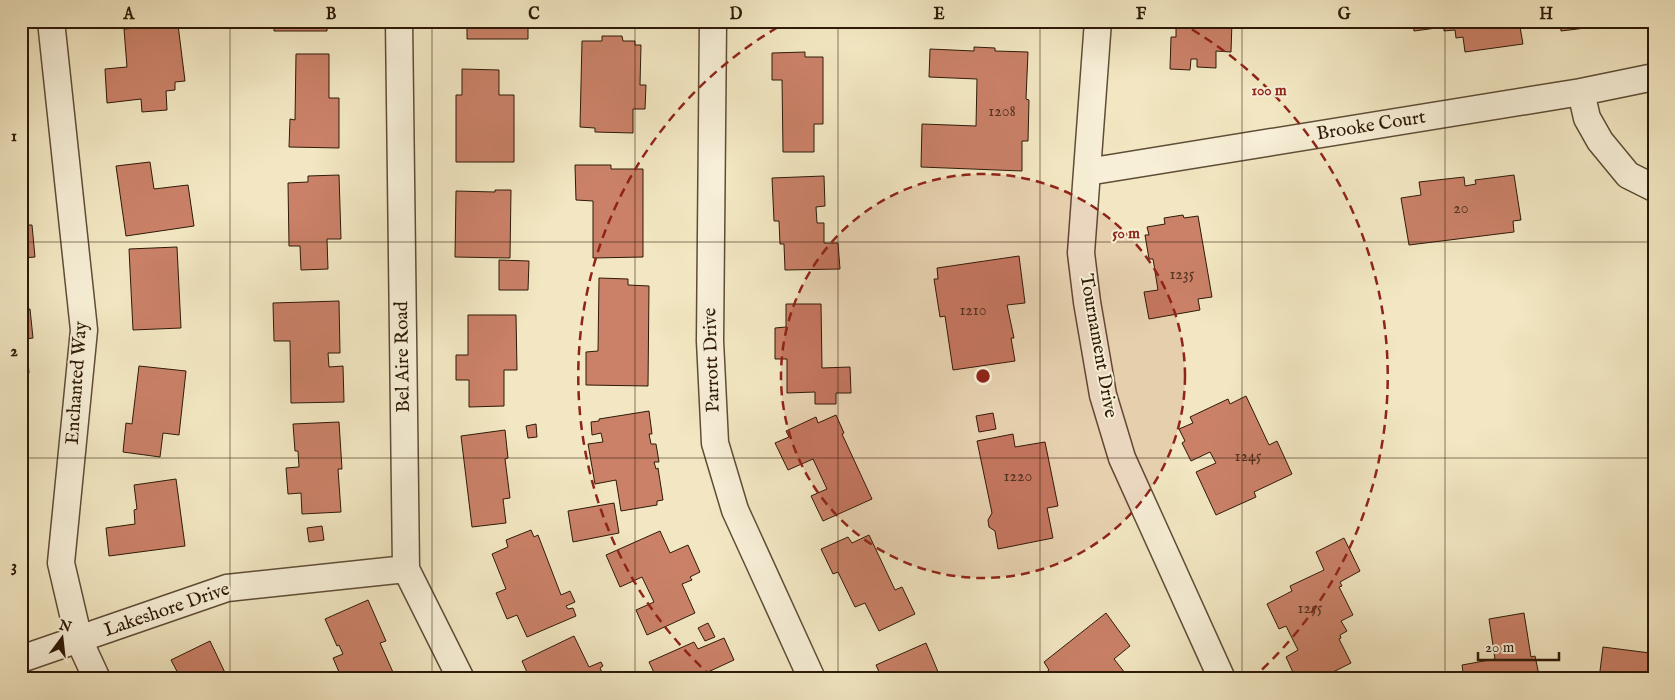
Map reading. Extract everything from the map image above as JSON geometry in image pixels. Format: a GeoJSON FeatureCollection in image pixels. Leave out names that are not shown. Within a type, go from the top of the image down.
{"type":"FeatureCollection","features":[{"type":"Feature","properties":{"kind":"street","name":"Enchanted Way"},"geometry":{"type":"LineString","coordinates":[[51,21],[84,330],[61,564],[79,640],[97,679]]}},
{"type":"Feature","properties":{"kind":"street","name":"Bel Aire Road"},"geometry":{"type":"LineString","coordinates":[[398,21],[406,569],[461,679]]}},
{"type":"Feature","properties":{"kind":"street","name":"Parrott Drive"},"geometry":{"type":"LineString","coordinates":[[713,21],[710,341],[715,443],[735,510],[812,679]]}},
{"type":"Feature","properties":{"kind":"street","name":"Tournament Drive"},"geometry":{"type":"LineString","coordinates":[[1098,21],[1082,252],[1087,302],[1102,395],[1122,458],[1222,679]]}},
{"type":"Feature","properties":{"kind":"street","name":"Brooke Court"},"geometry":{"type":"LineString","coordinates":[[1087,172],[1581,92],[1654,77]]}},
{"type":"Feature","properties":{"kind":"street"},"geometry":{"type":"LineString","coordinates":[[1581,92],[1587,118],[1600,141],[1628,175],[1654,188]]}},
{"type":"Feature","properties":{"kind":"street","name":"Lakeshore Drive"},"geometry":{"type":"LineString","coordinates":[[21,659],[227,588],[406,569]]}},
{"type":"Feature","properties":{"kind":"building"},"geometry":{"type":"Polygon","coordinates":[[[274,21],[327,21],[327,31],[274,31],[274,21]]]}},
{"type":"Feature","properties":{"kind":"building"},"geometry":{"type":"Polygon","coordinates":[[[467,21],[528,21],[528,39],[467,39],[467,21]]]}},
{"type":"Feature","properties":{"kind":"building"},"geometry":{"type":"Polygon","coordinates":[[[583,21],[621,21],[621,25],[583,24],[583,21]]]}},
{"type":"Feature","properties":{"kind":"building"},"geometry":{"type":"Polygon","coordinates":[[[778,21],[830,21],[830,25],[778,25],[778,21]]]}},
{"type":"Feature","properties":{"kind":"building"},"geometry":{"type":"Polygon","coordinates":[[[1163,21],[1232,21],[1231,52],[1216,51],[1216,68],[1197,67],[1197,59],[1191,59],[1190,70],[1170,69],[1171,37],[1176,37],[1176,27],[1162,26],[1163,21]]]}},
{"type":"Feature","properties":{"kind":"building"},"geometry":{"type":"Polygon","coordinates":[[[1413,21],[1519,21],[1523,44],[1465,52],[1463,37],[1456,38],[1455,30],[1444,31],[1444,27],[1414,31],[1413,21]]]}},
{"type":"Feature","properties":{"kind":"building"},"geometry":{"type":"Polygon","coordinates":[[[1560,21],[1602,21],[1602,26],[1561,31],[1560,21]]]}},
{"type":"Feature","properties":{"kind":"building"},"geometry":{"type":"Polygon","coordinates":[[[178,25],[185,81],[175,82],[175,90],[166,91],[167,110],[142,112],[141,99],[107,103],[105,69],[127,67],[124,29],[178,25]]]}},
{"type":"Feature","properties":{"kind":"building"},"geometry":{"type":"Polygon","coordinates":[[[602,36],[622,36],[623,41],[635,41],[635,45],[641,45],[640,85],[646,85],[645,109],[633,109],[633,133],[595,132],[595,128],[580,127],[582,41],[602,41],[602,36]]]}},
{"type":"Feature","properties":{"kind":"building"},"geometry":{"type":"Polygon","coordinates":[[[974,47],[995,48],[995,51],[1028,52],[1026,99],[1029,100],[1028,141],[1022,141],[1022,171],[921,167],[922,124],[976,126],[977,79],[929,77],[930,49],[974,51],[974,47]]]}},
{"type":"Feature","properties":{"kind":"building"},"geometry":{"type":"Polygon","coordinates":[[[805,52],[805,57],[823,57],[823,124],[814,124],[814,152],[783,152],[782,80],[772,80],[772,53],[805,52]]]}},
{"type":"Feature","properties":{"kind":"building"},"geometry":{"type":"Polygon","coordinates":[[[296,54],[329,54],[329,98],[339,98],[339,148],[289,147],[290,119],[295,120],[296,54]]]}},
{"type":"Feature","properties":{"kind":"building"},"geometry":{"type":"Polygon","coordinates":[[[462,69],[499,70],[499,95],[514,95],[514,162],[456,162],[456,95],[462,95],[462,69]]]}},
{"type":"Feature","properties":{"kind":"building"},"geometry":{"type":"Polygon","coordinates":[[[150,162],[154,189],[188,185],[194,226],[126,236],[116,166],[150,162]]]}},
{"type":"Feature","properties":{"kind":"building"},"geometry":{"type":"Polygon","coordinates":[[[575,165],[611,165],[611,169],[643,169],[643,257],[593,258],[593,201],[576,200],[575,165]]]}},
{"type":"Feature","properties":{"kind":"building"},"geometry":{"type":"Polygon","coordinates":[[[339,175],[341,239],[327,239],[328,269],[301,270],[300,246],[289,246],[288,183],[308,182],[308,176],[339,175]]]}},
{"type":"Feature","properties":{"kind":"building"},"geometry":{"type":"Polygon","coordinates":[[[1514,175],[1521,220],[1513,221],[1514,232],[1409,245],[1401,198],[1421,195],[1419,182],[1464,177],[1465,186],[1476,184],[1475,180],[1514,175]]]}},
{"type":"Feature","properties":{"kind":"building"},"geometry":{"type":"Polygon","coordinates":[[[824,176],[825,206],[816,207],[817,223],[824,223],[824,243],[838,243],[840,269],[785,270],[784,244],[780,244],[779,221],[774,221],[772,178],[824,176]]]}},
{"type":"Feature","properties":{"kind":"building"},"geometry":{"type":"Polygon","coordinates":[[[495,190],[511,190],[510,258],[455,257],[456,191],[495,192],[495,190]]]}},
{"type":"Feature","properties":{"kind":"building"},"geometry":{"type":"Polygon","coordinates":[[[1183,215],[1184,218],[1198,216],[1212,297],[1198,299],[1200,310],[1149,319],[1144,292],[1158,290],[1153,259],[1149,259],[1145,235],[1149,235],[1147,227],[1165,224],[1164,218],[1183,215]]]}},
{"type":"Feature","properties":{"kind":"building"},"geometry":{"type":"Polygon","coordinates":[[[21,225],[32,225],[35,257],[23,258],[25,277],[21,277],[21,225]]]}},
{"type":"Feature","properties":{"kind":"building"},"geometry":{"type":"Polygon","coordinates":[[[177,247],[181,328],[133,330],[129,249],[177,247]]]}},
{"type":"Feature","properties":{"kind":"building"},"geometry":{"type":"Polygon","coordinates":[[[1019,256],[1025,303],[1007,305],[1014,338],[1011,338],[1015,361],[953,370],[945,316],[940,317],[934,279],[938,279],[937,268],[1019,256]]]}},
{"type":"Feature","properties":{"kind":"building"},"geometry":{"type":"Polygon","coordinates":[[[499,260],[529,261],[528,290],[499,290],[499,260]]]}},
{"type":"Feature","properties":{"kind":"building"},"geometry":{"type":"Polygon","coordinates":[[[599,278],[628,279],[628,285],[649,286],[648,386],[586,385],[586,352],[598,351],[599,278]]]}},
{"type":"Feature","properties":{"kind":"building"},"geometry":{"type":"Polygon","coordinates":[[[339,301],[340,353],[328,353],[329,367],[343,366],[344,402],[291,403],[290,341],[274,341],[273,303],[339,301]]]}},
{"type":"Feature","properties":{"kind":"building"},"geometry":{"type":"Polygon","coordinates":[[[786,304],[821,304],[822,368],[850,367],[851,393],[836,393],[836,404],[815,404],[815,392],[787,393],[787,359],[775,359],[775,328],[786,327],[786,304]]]}},
{"type":"Feature","properties":{"kind":"building"},"geometry":{"type":"Polygon","coordinates":[[[21,309],[30,309],[33,338],[26,339],[29,373],[21,374],[21,309]]]}},
{"type":"Feature","properties":{"kind":"building"},"geometry":{"type":"Polygon","coordinates":[[[468,315],[516,315],[517,370],[504,370],[504,406],[469,407],[469,380],[456,380],[456,355],[468,355],[468,315]]]}},
{"type":"Feature","properties":{"kind":"building"},"geometry":{"type":"Polygon","coordinates":[[[139,366],[186,371],[179,435],[163,433],[160,457],[123,452],[126,423],[132,424],[139,366]]]}},
{"type":"Feature","properties":{"kind":"building"},"geometry":{"type":"Polygon","coordinates":[[[1246,396],[1269,445],[1277,441],[1292,474],[1254,492],[1256,497],[1216,515],[1196,472],[1216,463],[1210,452],[1191,461],[1182,443],[1185,441],[1179,429],[1193,423],[1190,417],[1228,399],[1230,404],[1246,396]]]}},
{"type":"Feature","properties":{"kind":"building"},"geometry":{"type":"Polygon","coordinates":[[[649,411],[652,434],[649,434],[651,444],[656,444],[659,462],[654,462],[656,469],[658,468],[663,500],[657,501],[657,505],[621,511],[616,480],[595,484],[588,444],[603,442],[601,433],[592,435],[591,422],[649,411]]]}},
{"type":"Feature","properties":{"kind":"building"},"geometry":{"type":"Polygon","coordinates":[[[993,413],[996,429],[979,432],[976,416],[993,413]]]}},
{"type":"Feature","properties":{"kind":"building"},"geometry":{"type":"Polygon","coordinates":[[[836,415],[844,433],[842,434],[872,499],[823,521],[811,496],[827,489],[813,459],[788,470],[775,443],[789,437],[786,431],[816,417],[818,423],[836,415]]]}},
{"type":"Feature","properties":{"kind":"building"},"geometry":{"type":"Polygon","coordinates":[[[339,422],[342,469],[338,469],[341,512],[302,514],[301,493],[288,494],[286,468],[299,467],[298,451],[295,451],[293,424],[339,422]]]}},
{"type":"Feature","properties":{"kind":"building"},"geometry":{"type":"Polygon","coordinates":[[[536,424],[537,437],[528,438],[526,426],[536,424]]]}},
{"type":"Feature","properties":{"kind":"building"},"geometry":{"type":"Polygon","coordinates":[[[505,430],[508,458],[505,459],[510,498],[503,499],[506,523],[472,527],[461,436],[505,430]]]}},
{"type":"Feature","properties":{"kind":"building"},"geometry":{"type":"Polygon","coordinates":[[[1013,434],[1015,447],[1045,442],[1058,506],[1047,508],[1053,538],[998,549],[995,531],[989,527],[988,520],[992,513],[977,441],[1013,434]]]}},
{"type":"Feature","properties":{"kind":"building"},"geometry":{"type":"Polygon","coordinates":[[[176,479],[185,546],[109,556],[106,528],[135,524],[134,510],[137,509],[134,485],[176,479]]]}},
{"type":"Feature","properties":{"kind":"building"},"geometry":{"type":"Polygon","coordinates":[[[614,503],[619,533],[573,542],[568,511],[614,503]]]}},
{"type":"Feature","properties":{"kind":"building"},"geometry":{"type":"Polygon","coordinates":[[[322,526],[324,540],[309,542],[307,528],[322,526]]]}},
{"type":"Feature","properties":{"kind":"building"},"geometry":{"type":"Polygon","coordinates":[[[531,530],[534,537],[538,535],[561,595],[570,591],[575,602],[566,606],[568,609],[573,608],[576,616],[527,637],[517,615],[507,619],[496,593],[506,589],[492,554],[508,547],[506,540],[531,530]]]}},
{"type":"Feature","properties":{"kind":"building"},"geometry":{"type":"Polygon","coordinates":[[[660,531],[670,553],[688,545],[700,572],[690,577],[692,580],[682,584],[695,613],[647,635],[636,610],[654,602],[642,577],[620,587],[606,555],[660,531]]]}},
{"type":"Feature","properties":{"kind":"building"},"geometry":{"type":"Polygon","coordinates":[[[869,535],[895,590],[902,587],[915,614],[879,631],[865,603],[855,607],[838,572],[833,574],[821,549],[848,537],[852,543],[869,535]]]}},
{"type":"Feature","properties":{"kind":"building"},"geometry":{"type":"Polygon","coordinates":[[[1344,538],[1360,571],[1340,582],[1342,586],[1339,587],[1353,615],[1341,621],[1347,631],[1340,635],[1341,638],[1339,639],[1351,663],[1319,679],[1296,679],[1286,657],[1298,650],[1286,626],[1279,629],[1267,604],[1292,591],[1290,586],[1324,570],[1316,552],[1344,538]]]}},
{"type":"Feature","properties":{"kind":"building"},"geometry":{"type":"Polygon","coordinates":[[[368,600],[386,641],[380,643],[396,679],[342,679],[333,658],[343,654],[339,645],[337,646],[325,619],[368,600]]]}},
{"type":"Feature","properties":{"kind":"building"},"geometry":{"type":"Polygon","coordinates":[[[1106,613],[1130,646],[1114,659],[1129,678],[1131,676],[1133,679],[1048,679],[1044,674],[1049,670],[1044,662],[1106,613]]]}},
{"type":"Feature","properties":{"kind":"building"},"geometry":{"type":"Polygon","coordinates":[[[1524,613],[1531,657],[1535,656],[1539,675],[1530,677],[1530,679],[1464,679],[1462,665],[1495,659],[1489,619],[1524,613]]]}},
{"type":"Feature","properties":{"kind":"building"},"geometry":{"type":"Polygon","coordinates":[[[708,623],[715,637],[705,641],[698,628],[708,623]]]}},
{"type":"Feature","properties":{"kind":"building"},"geometry":{"type":"Polygon","coordinates":[[[574,636],[589,667],[601,662],[603,666],[600,668],[605,679],[530,679],[522,661],[574,636]]]}},
{"type":"Feature","properties":{"kind":"building"},"geometry":{"type":"Polygon","coordinates":[[[724,638],[734,660],[708,672],[711,679],[657,679],[649,662],[694,642],[698,649],[724,638]]]}},
{"type":"Feature","properties":{"kind":"building"},"geometry":{"type":"Polygon","coordinates":[[[210,641],[228,679],[181,679],[171,660],[210,641]]]}},
{"type":"Feature","properties":{"kind":"building"},"geometry":{"type":"Polygon","coordinates":[[[926,643],[941,679],[882,679],[876,665],[926,643]]]}},
{"type":"Feature","properties":{"kind":"building"},"geometry":{"type":"Polygon","coordinates":[[[1603,647],[1650,653],[1649,662],[1654,663],[1654,679],[1599,679],[1603,647]]]}}]}
